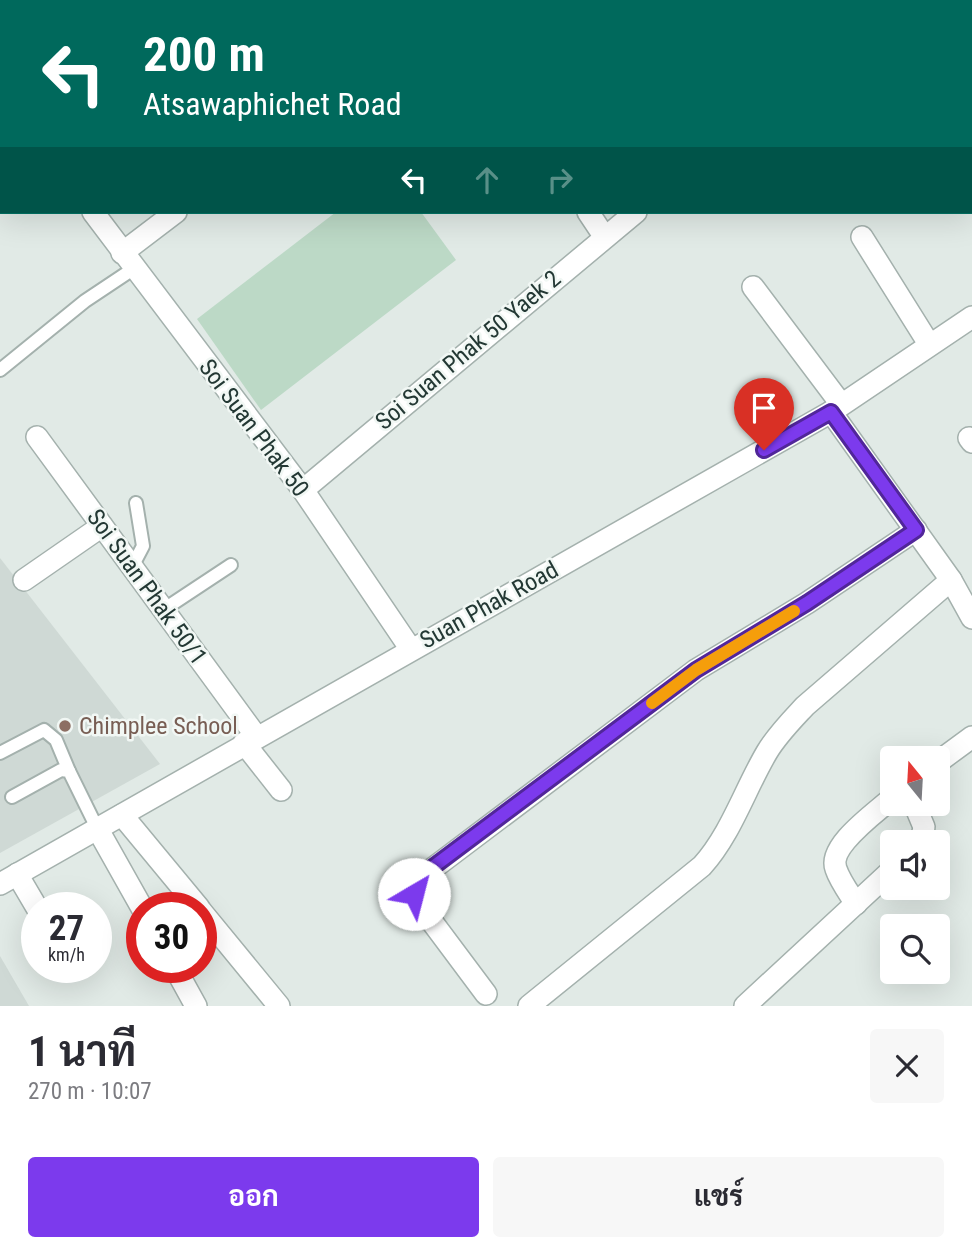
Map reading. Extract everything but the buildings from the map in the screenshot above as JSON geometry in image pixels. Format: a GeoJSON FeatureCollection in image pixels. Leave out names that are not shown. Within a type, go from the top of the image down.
{"type":"FeatureCollection","features":[{"type":"Feature","properties":{"kind":"street","name":"Soi Suan Phak 50"},"geometry":{"type":"LineString","coordinates":[[94,214],[127,261],[303,490],[410,648]]}},
{"type":"Feature","properties":{"kind":"street"},"geometry":{"type":"LineString","coordinates":[[127,261],[174,214]]}},
{"type":"Feature","properties":{"kind":"street"},"geometry":{"type":"LineString","coordinates":[[589,214],[604,236]]}},
{"type":"Feature","properties":{"kind":"street","name":"Soi Suan Phak 50 Yaek 2"},"geometry":{"type":"LineString","coordinates":[[303,490],[633,214]]}},
{"type":"Feature","properties":{"kind":"street"},"geometry":{"type":"LineString","coordinates":[[863,237],[929,344]]}},
{"type":"Feature","properties":{"kind":"street"},"geometry":{"type":"LineString","coordinates":[[753,287],[951,580],[972,618]]}},
{"type":"Feature","properties":{"kind":"street","name":"Suan Phak Road"},"geometry":{"type":"LineString","coordinates":[[8,879],[836,408],[972,317]]}},
{"type":"Feature","properties":{"kind":"street","name":"Soi Suan Phak 50/1"},"geometry":{"type":"LineString","coordinates":[[37,437],[163,610],[281,790]]}},
{"type":"Feature","properties":{"kind":"street"},"geometry":{"type":"LineString","coordinates":[[24,580],[102,526]]}},
{"type":"Feature","properties":{"kind":"street"},"geometry":{"type":"LineString","coordinates":[[486,994],[418,903],[414,888],[419,879],[696,670],[807,603],[916,530]]}},
{"type":"Feature","properties":{"kind":"street"},"geometry":{"type":"LineString","coordinates":[[529,1006],[702,866],[722,838],[767,751],[784,728],[805,706],[951,580]]}},
{"type":"Feature","properties":{"kind":"street"},"geometry":{"type":"LineString","coordinates":[[950,753],[972,737]]}},
{"type":"Feature","properties":{"kind":"street"},"geometry":{"type":"LineString","coordinates":[[856,904],[836,870],[837,852],[845,841],[880,809]]}},
{"type":"Feature","properties":{"kind":"street"},"geometry":{"type":"LineString","coordinates":[[122,815],[185,892]]}},
{"type":"Feature","properties":{"kind":"street"},"geometry":{"type":"LineString","coordinates":[[97,828],[133,892]]}},
{"type":"Feature","properties":{"kind":"street"},"geometry":{"type":"LineString","coordinates":[[8,879],[21,892]]}},
{"type":"Feature","properties":{"kind":"street"},"geometry":{"type":"LineString","coordinates":[[745,1006],[880,881]]}},
{"type":"Feature","properties":{"kind":"street"},"geometry":{"type":"LineString","coordinates":[[217,931],[279,1006]]}},
{"type":"Feature","properties":{"kind":"street"},"geometry":{"type":"LineString","coordinates":[[183,983],[196,1006]]}},
{"type":"Feature","properties":{"kind":"lane"},"geometry":{"type":"LineString","coordinates":[[0,370],[85,301],[127,261]]}},
{"type":"Feature","properties":{"kind":"lane"},"geometry":{"type":"LineString","coordinates":[[132,567],[143,546],[136,503]]}},
{"type":"Feature","properties":{"kind":"lane"},"geometry":{"type":"LineString","coordinates":[[163,610],[231,565]]}},
{"type":"Feature","properties":{"kind":"lane"},"geometry":{"type":"LineString","coordinates":[[0,753],[44,730],[55,740],[97,828]]}},
{"type":"Feature","properties":{"kind":"lane"},"geometry":{"type":"LineString","coordinates":[[12,797],[61,770],[69,772]]}},
{"type":"Feature","properties":{"kind":"shaded area","name":"Chimplee School"},"geometry":{"type":"Polygon","coordinates":[[[0,558],[160,764],[0,853],[0,558]]]}},
{"type":"Feature","properties":{"kind":"shaded area"},"geometry":{"type":"Polygon","coordinates":[[[0,956],[29,1006],[0,1006],[0,956]]]}},
{"type":"Feature","properties":{"kind":"green space"},"geometry":{"type":"Polygon","coordinates":[[[333,214],[422,214],[456,260],[261,410],[197,319],[333,214]]]}},
{"type":"Feature","properties":{"kind":"slow traffic"},"geometry":{"type":"LineString","coordinates":[[652,703],[696,670],[794,611]]}},
{"type":"Feature","properties":{"kind":"place","name":"Chimplee School"},"geometry":{"type":"Point","coordinates":[65,726]}},
{"type":"Feature","properties":{"kind":"route"},"geometry":{"type":"LineString","coordinates":[[414,894],[419,879],[429,870],[696,670],[807,603],[916,530],[831,412],[764,450]]}}]}
